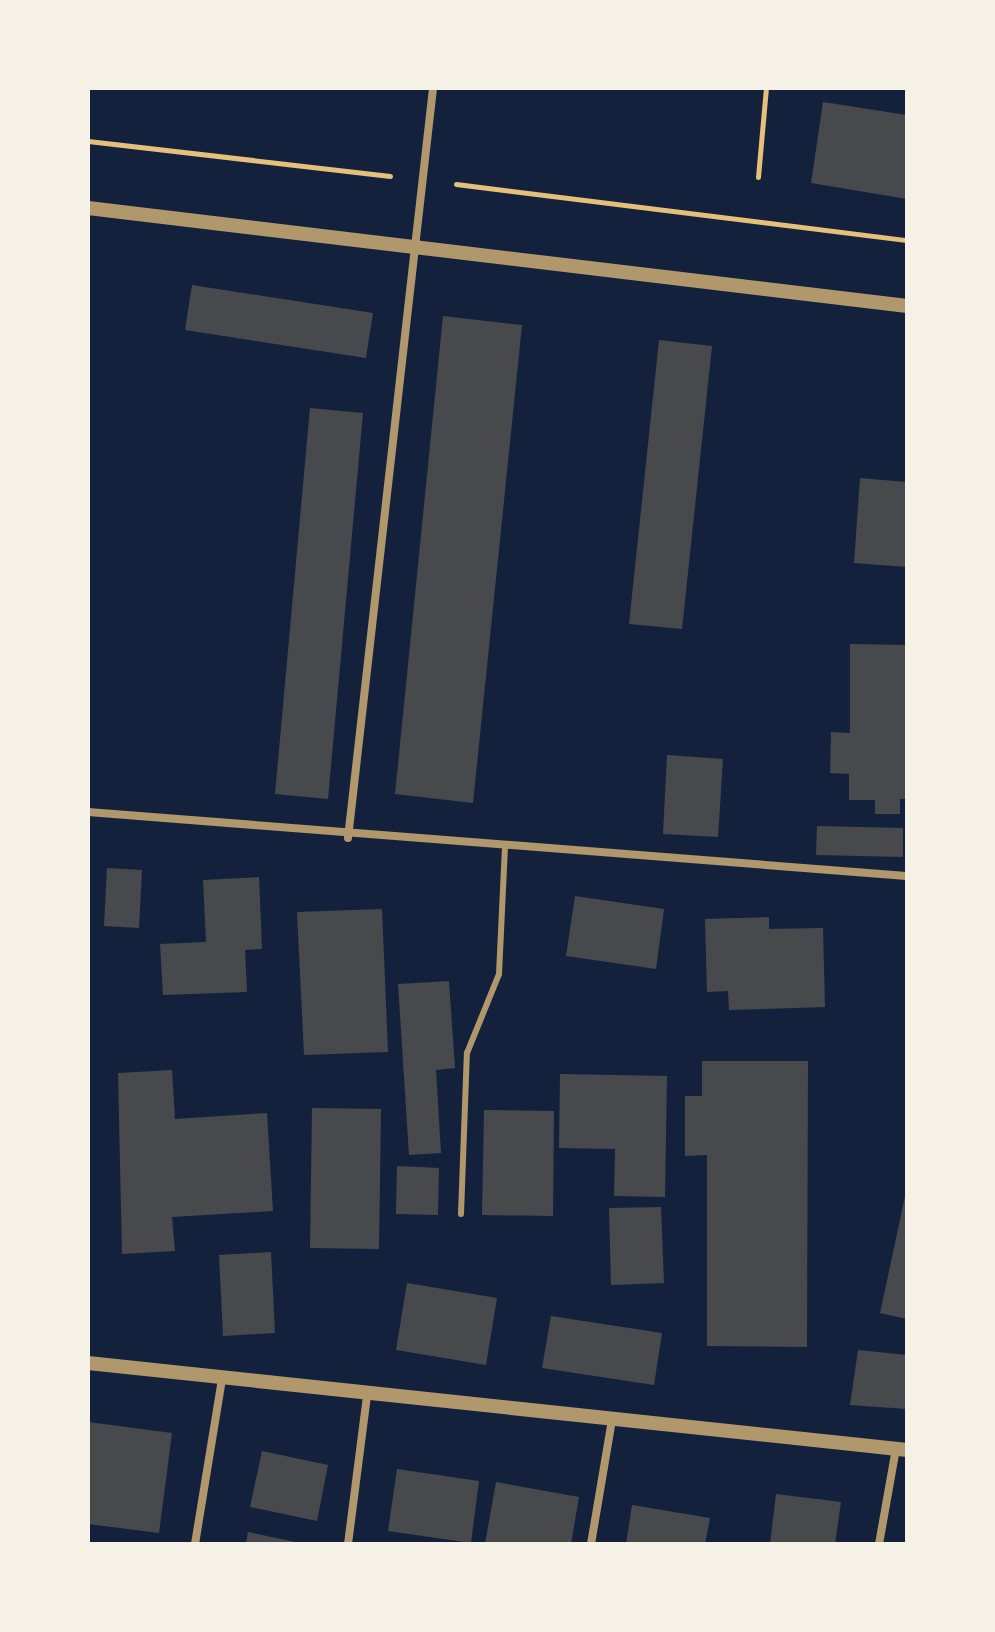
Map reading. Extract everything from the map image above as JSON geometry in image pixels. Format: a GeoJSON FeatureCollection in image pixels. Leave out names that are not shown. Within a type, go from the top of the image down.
{"type":"FeatureCollection","features":[{"type":"Feature","properties":{"kind":"street"},"geometry":{"type":"LineString","coordinates":[[348,838],[433,88]]}},
{"type":"Feature","properties":{"kind":"street"},"geometry":{"type":"LineString","coordinates":[[88,208],[907,306]]}},
{"type":"Feature","properties":{"kind":"street"},"geometry":{"type":"LineString","coordinates":[[88,812],[348,838],[907,876]]}},
{"type":"Feature","properties":{"kind":"street"},"geometry":{"type":"LineString","coordinates":[[88,1363],[222,1380],[902,1449],[879,1544]]}},
{"type":"Feature","properties":{"kind":"street"},"geometry":{"type":"LineString","coordinates":[[195,1544],[222,1380]]}},
{"type":"Feature","properties":{"kind":"street"},"geometry":{"type":"LineString","coordinates":[[348,1544],[367,1395]]}},
{"type":"Feature","properties":{"kind":"street"},"geometry":{"type":"LineString","coordinates":[[591,1544],[612,1420]]}},
{"type":"Feature","properties":{"kind":"lane"},"geometry":{"type":"LineString","coordinates":[[461,1214],[467,1053],[499,974],[505,849]]}},
{"type":"Feature","properties":{"kind":"path"},"geometry":{"type":"LineString","coordinates":[[758,177],[766,88]]}},
{"type":"Feature","properties":{"kind":"path"},"geometry":{"type":"LineString","coordinates":[[88,141],[907,240]]}},
{"type":"Feature","properties":{"kind":"building"},"geometry":{"type":"Polygon","coordinates":[[[823,102],[907,115],[907,199],[811,183],[823,102]]]}},
{"type":"Feature","properties":{"kind":"building"},"geometry":{"type":"Polygon","coordinates":[[[192,285],[373,313],[366,358],[185,330],[192,285]]]}},
{"type":"Feature","properties":{"kind":"building"},"geometry":{"type":"Polygon","coordinates":[[[443,316],[522,325],[473,803],[395,794],[443,316]]]}},
{"type":"Feature","properties":{"kind":"building"},"geometry":{"type":"Polygon","coordinates":[[[659,340],[712,346],[682,629],[629,624],[659,340]]]}},
{"type":"Feature","properties":{"kind":"building"},"geometry":{"type":"Polygon","coordinates":[[[310,408],[363,413],[328,799],[275,794],[310,408]]]}},
{"type":"Feature","properties":{"kind":"building"},"geometry":{"type":"Polygon","coordinates":[[[860,478],[907,482],[907,567],[854,563],[860,478]]]}},
{"type":"Feature","properties":{"kind":"building"},"geometry":{"type":"Polygon","coordinates":[[[850,644],[907,645],[907,799],[900,799],[900,814],[875,814],[875,800],[849,800],[849,774],[830,773],[831,732],[850,733],[850,644]]]}},
{"type":"Feature","properties":{"kind":"building"},"geometry":{"type":"Polygon","coordinates":[[[667,755],[723,759],[718,837],[663,834],[667,755]]]}},
{"type":"Feature","properties":{"kind":"building"},"geometry":{"type":"Polygon","coordinates":[[[817,826],[903,828],[903,857],[816,855],[817,826]]]}},
{"type":"Feature","properties":{"kind":"building"},"geometry":{"type":"Polygon","coordinates":[[[107,868],[142,870],[139,928],[104,926],[107,868]]]}},
{"type":"Feature","properties":{"kind":"building"},"geometry":{"type":"Polygon","coordinates":[[[259,877],[262,949],[245,950],[247,992],[163,995],[160,944],[206,942],[203,880],[259,877]]]}},
{"type":"Feature","properties":{"kind":"building"},"geometry":{"type":"Polygon","coordinates":[[[575,896],[664,909],[656,969],[566,956],[575,896]]]}},
{"type":"Feature","properties":{"kind":"building"},"geometry":{"type":"Polygon","coordinates":[[[382,909],[388,1052],[304,1055],[297,912],[382,909]]]}},
{"type":"Feature","properties":{"kind":"building"},"geometry":{"type":"Polygon","coordinates":[[[769,917],[769,929],[823,928],[825,1007],[729,1010],[728,991],[707,992],[705,919],[769,917]]]}},
{"type":"Feature","properties":{"kind":"building"},"geometry":{"type":"Polygon","coordinates":[[[449,981],[455,1068],[436,1070],[441,1153],[409,1155],[398,984],[449,981]]]}},
{"type":"Feature","properties":{"kind":"building"},"geometry":{"type":"Polygon","coordinates":[[[702,1061],[808,1061],[807,1347],[707,1346],[707,1155],[685,1156],[685,1096],[702,1096],[702,1061]]]}},
{"type":"Feature","properties":{"kind":"building"},"geometry":{"type":"Polygon","coordinates":[[[172,1070],[175,1119],[267,1113],[273,1211],[172,1217],[175,1251],[122,1254],[118,1073],[172,1070]]]}},
{"type":"Feature","properties":{"kind":"building"},"geometry":{"type":"Polygon","coordinates":[[[560,1074],[667,1076],[665,1197],[614,1196],[615,1149],[559,1148],[560,1074]]]}},
{"type":"Feature","properties":{"kind":"building"},"geometry":{"type":"Polygon","coordinates":[[[312,1108],[381,1109],[379,1249],[310,1248],[312,1108]]]}},
{"type":"Feature","properties":{"kind":"building"},"geometry":{"type":"Polygon","coordinates":[[[484,1110],[554,1111],[553,1216],[482,1215],[484,1110]]]}},
{"type":"Feature","properties":{"kind":"building"},"geometry":{"type":"Polygon","coordinates":[[[397,1166],[439,1168],[438,1215],[396,1214],[397,1166]]]}},
{"type":"Feature","properties":{"kind":"building"},"geometry":{"type":"Polygon","coordinates":[[[907,1187],[907,1319],[880,1313],[907,1187]]]}},
{"type":"Feature","properties":{"kind":"building"},"geometry":{"type":"Polygon","coordinates":[[[661,1207],[664,1283],[611,1285],[609,1208],[661,1207]]]}},
{"type":"Feature","properties":{"kind":"building"},"geometry":{"type":"Polygon","coordinates":[[[271,1252],[275,1333],[223,1336],[219,1255],[271,1252]]]}},
{"type":"Feature","properties":{"kind":"building"},"geometry":{"type":"Polygon","coordinates":[[[407,1283],[497,1298],[486,1365],[396,1350],[407,1283]]]}},
{"type":"Feature","properties":{"kind":"building"},"geometry":{"type":"Polygon","coordinates":[[[551,1316],[662,1333],[654,1385],[542,1368],[551,1316]]]}},
{"type":"Feature","properties":{"kind":"building"},"geometry":{"type":"Polygon","coordinates":[[[858,1350],[907,1355],[907,1409],[850,1405],[858,1350]]]}},
{"type":"Feature","properties":{"kind":"building"},"geometry":{"type":"Polygon","coordinates":[[[88,1422],[172,1433],[159,1533],[88,1524],[88,1422]]]}},
{"type":"Feature","properties":{"kind":"building"},"geometry":{"type":"Polygon","coordinates":[[[262,1451],[328,1465],[317,1521],[250,1507],[262,1451]]]}},
{"type":"Feature","properties":{"kind":"building"},"geometry":{"type":"Polygon","coordinates":[[[397,1469],[479,1481],[471,1543],[388,1531],[397,1469]]]}},
{"type":"Feature","properties":{"kind":"building"},"geometry":{"type":"Polygon","coordinates":[[[496,1482],[579,1497],[571,1544],[485,1544],[496,1482]]]}},
{"type":"Feature","properties":{"kind":"building"},"geometry":{"type":"Polygon","coordinates":[[[776,1494],[841,1502],[835,1544],[770,1544],[776,1494]]]}},
{"type":"Feature","properties":{"kind":"building"},"geometry":{"type":"Polygon","coordinates":[[[632,1505],[710,1518],[705,1544],[626,1544],[632,1505]]]}},
{"type":"Feature","properties":{"kind":"building"},"geometry":{"type":"Polygon","coordinates":[[[248,1532],[300,1543],[300,1544],[246,1544],[248,1532]]]}}]}
